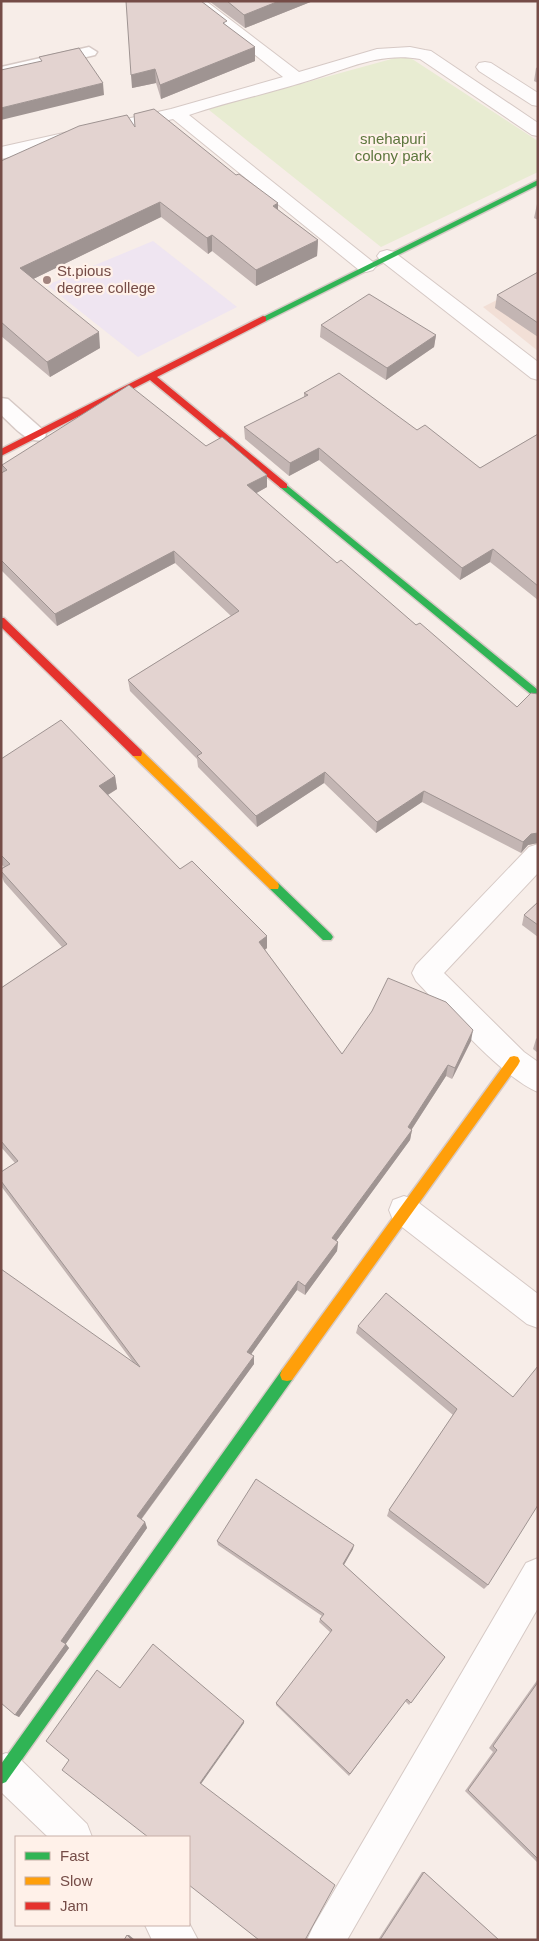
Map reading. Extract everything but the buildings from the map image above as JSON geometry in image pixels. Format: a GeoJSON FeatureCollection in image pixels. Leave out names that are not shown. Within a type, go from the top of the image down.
{"type":"FeatureCollection","features":[{"type":"Feature","properties":{"kind":"street"},"geometry":{"type":"LineString","coordinates":[[195,1],[297,79]]}},
{"type":"Feature","properties":{"kind":"street"},"geometry":{"type":"LineString","coordinates":[[1,153],[176,113],[390,51],[411,50],[425,54],[538,131]]}},
{"type":"Feature","properties":{"kind":"street"},"geometry":{"type":"LineString","coordinates":[[486,67],[538,101]]}},
{"type":"Feature","properties":{"kind":"street"},"geometry":{"type":"LineString","coordinates":[[176,113],[366,266]]}},
{"type":"Feature","properties":{"kind":"street"},"geometry":{"type":"LineString","coordinates":[[1,453],[366,266],[538,182]]}},
{"type":"Feature","properties":{"kind":"street"},"geometry":{"type":"LineString","coordinates":[[387,256],[533,363]]}},
{"type":"Feature","properties":{"kind":"street"},"geometry":{"type":"LineString","coordinates":[[151,376],[538,696]]}},
{"type":"Feature","properties":{"kind":"street"},"geometry":{"type":"LineString","coordinates":[[1,621],[327,937]]}},
{"type":"Feature","properties":{"kind":"street"},"geometry":{"type":"LineString","coordinates":[[538,855],[426,973],[514,1061],[538,1079]]}},
{"type":"Feature","properties":{"kind":"street"},"geometry":{"type":"LineString","coordinates":[[73,1836],[4,1774],[404,1210],[514,1061]]}},
{"type":"Feature","properties":{"kind":"street"},"geometry":{"type":"LineString","coordinates":[[404,1210],[538,1313]]}},
{"type":"Feature","properties":{"kind":"street"},"geometry":{"type":"LineString","coordinates":[[326,1940],[538,1574]]}},
{"type":"Feature","properties":{"kind":"street"},"geometry":{"type":"LineString","coordinates":[[165,1926],[179,1940]]}},
{"type":"Feature","properties":{"kind":"lane"},"geometry":{"type":"LineString","coordinates":[[1,72],[89,52]]}},
{"type":"Feature","properties":{"kind":"lane"},"geometry":{"type":"LineString","coordinates":[[1,404],[36,435]]}},
{"type":"Feature","properties":{"kind":"shaded area"},"geometry":{"type":"Polygon","coordinates":[[[153,241],[237,307],[138,357],[47,285],[153,241]]]}},
{"type":"Feature","properties":{"kind":"shaded area"},"geometry":{"type":"Polygon","coordinates":[[[538,279],[538,351],[483,307],[538,279]]]}},
{"type":"Feature","properties":{"kind":"green space","name":"snehapuri colony park"},"geometry":{"type":"Polygon","coordinates":[[[406,55],[538,141],[538,172],[381,247],[204,106],[304,83],[406,55]]]}},
{"type":"Feature","properties":{"kind":"traffic: fast"},"geometry":{"type":"LineString","coordinates":[[263,319],[538,182]]}},
{"type":"Feature","properties":{"kind":"traffic: fast"},"geometry":{"type":"LineString","coordinates":[[284,486],[538,696]]}},
{"type":"Feature","properties":{"kind":"traffic: fast"},"geometry":{"type":"LineString","coordinates":[[274,886],[327,937]]}},
{"type":"Feature","properties":{"kind":"traffic: fast"},"geometry":{"type":"LineString","coordinates":[[1,1777],[287,1375]]}},
{"type":"Feature","properties":{"kind":"traffic: slow"},"geometry":{"type":"LineString","coordinates":[[137,753],[274,886]]}},
{"type":"Feature","properties":{"kind":"traffic: slow"},"geometry":{"type":"LineString","coordinates":[[287,1375],[514,1061]]}},
{"type":"Feature","properties":{"kind":"traffic: jam"},"geometry":{"type":"LineString","coordinates":[[1,453],[263,319]]}},
{"type":"Feature","properties":{"kind":"traffic: jam"},"geometry":{"type":"LineString","coordinates":[[151,376],[284,486]]}},
{"type":"Feature","properties":{"kind":"traffic: jam"},"geometry":{"type":"LineString","coordinates":[[1,621],[137,753]]}},
{"type":"Feature","properties":{"kind":"place","name":"St.pious degree college"},"geometry":{"type":"Point","coordinates":[47,280]}}]}
